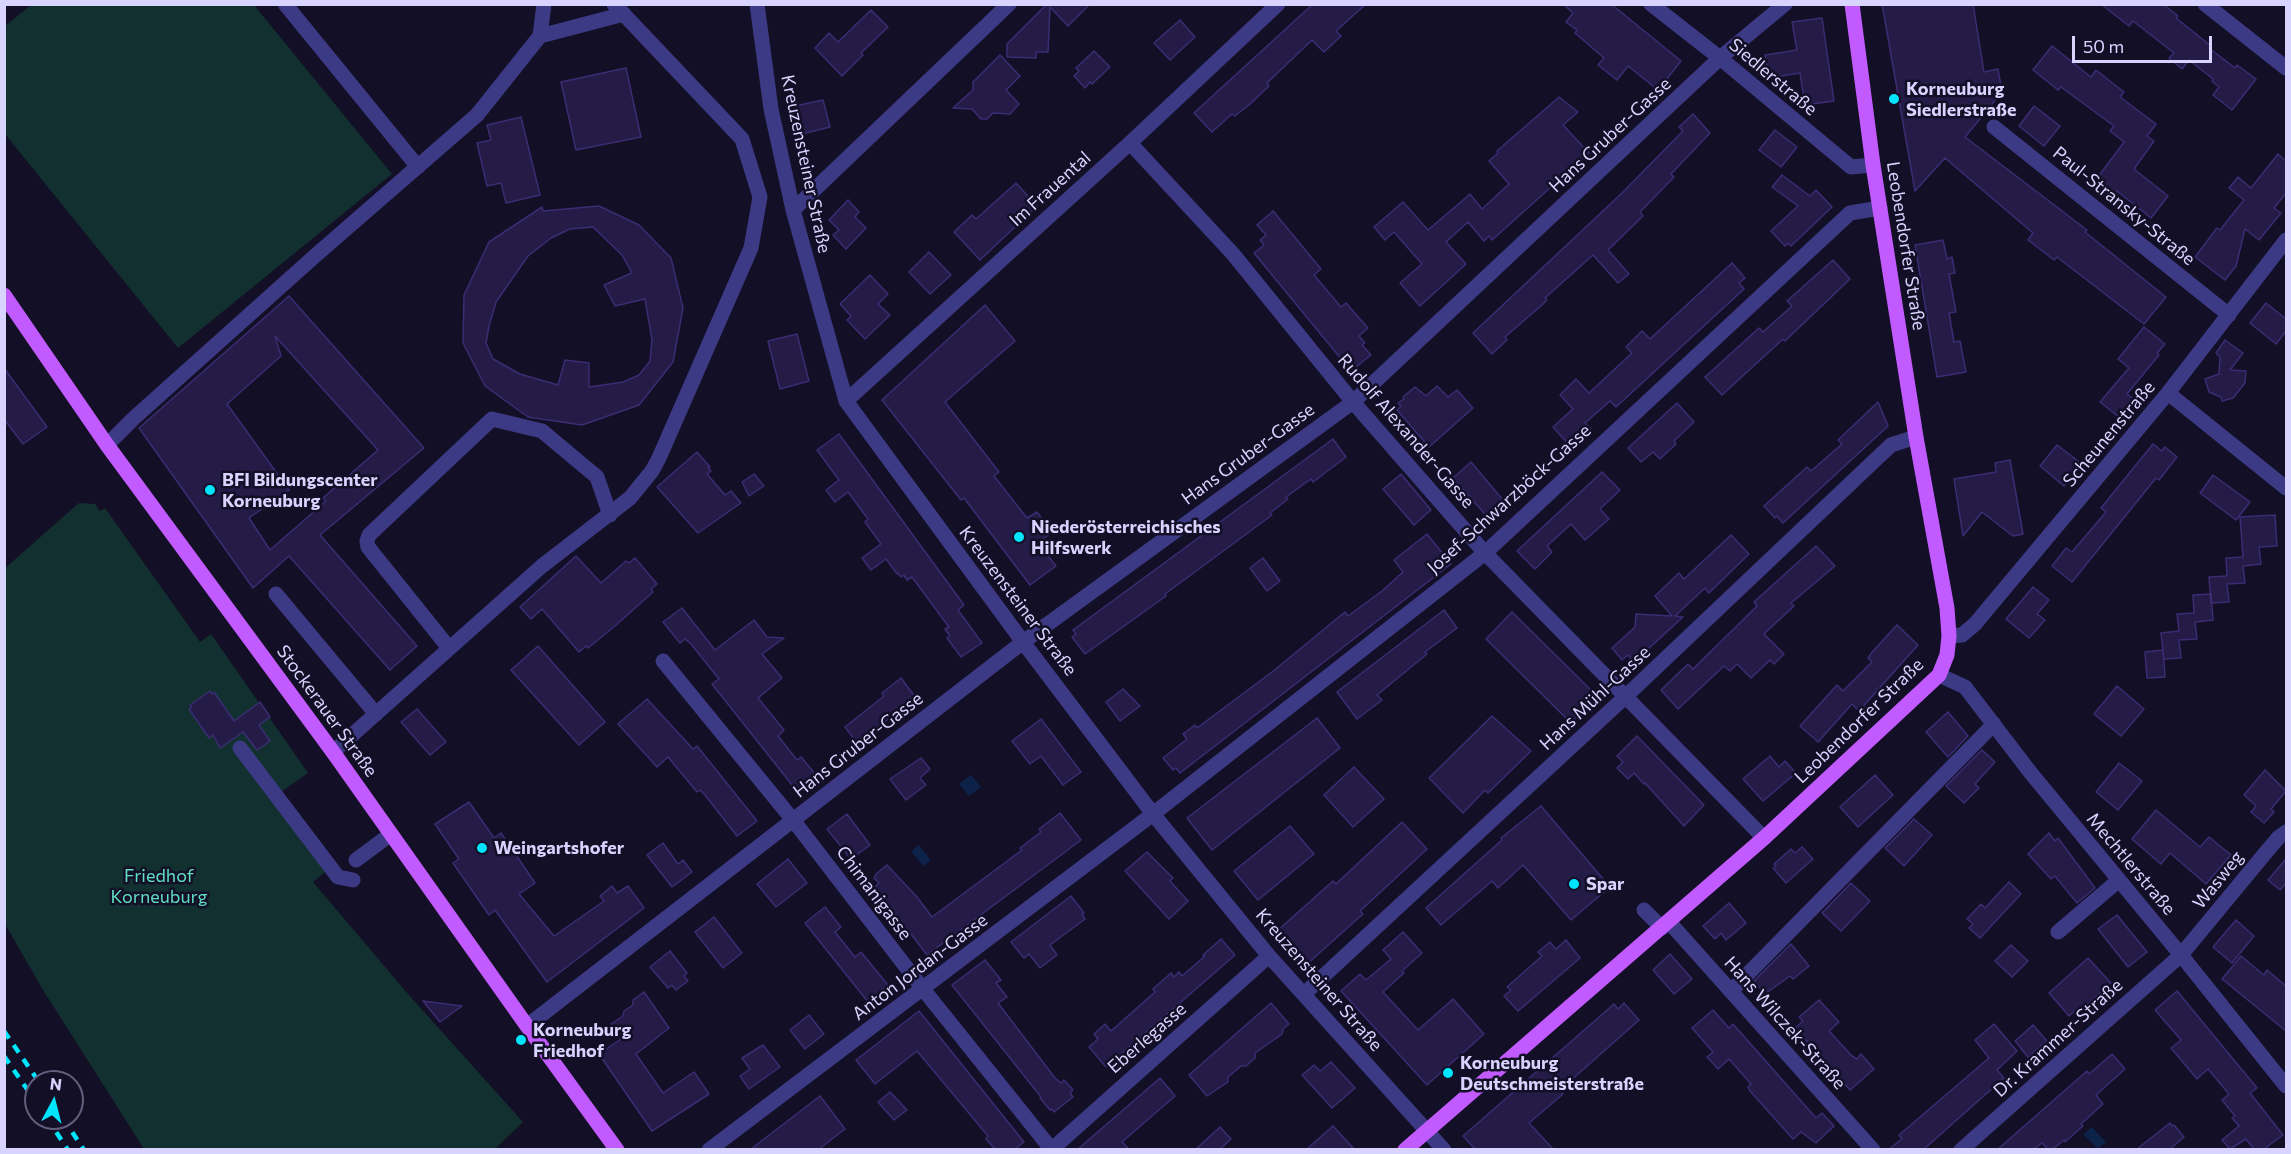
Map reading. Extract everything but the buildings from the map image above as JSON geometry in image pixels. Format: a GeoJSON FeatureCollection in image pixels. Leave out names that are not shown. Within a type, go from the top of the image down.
{"type":"FeatureCollection","features":[{"type":"Feature","properties":{"kind":"main road","name":"Leobendorfer Straße"},"geometry":{"type":"LineString","coordinates":[[1405,1149],[1764,838],[1939,675],[1947,655],[1949,636],[1947,608],[1916,437],[1873,165],[1852,4]]}},
{"type":"Feature","properties":{"kind":"main road","name":"Stockerauer Straße"},"geometry":{"type":"LineString","coordinates":[[4,295],[107,445],[333,752],[617,1149]]}},
{"type":"Feature","properties":{"kind":"street"},"geometry":{"type":"LineString","coordinates":[[285,4],[418,167]]}},
{"type":"Feature","properties":{"kind":"street"},"geometry":{"type":"LineString","coordinates":[[107,445],[134,418],[316,255],[477,115],[540,36],[544,4]]}},
{"type":"Feature","properties":{"kind":"street","name":"Kreuzensteiner Straße"},"geometry":{"type":"LineString","coordinates":[[757,4],[771,109],[793,210],[846,401],[1153,814],[1269,956],[1444,1149]]}},
{"type":"Feature","properties":{"kind":"street"},"geometry":{"type":"LineString","coordinates":[[793,210],[1009,4]]}},
{"type":"Feature","properties":{"kind":"street","name":"Im Frauental"},"geometry":{"type":"LineString","coordinates":[[846,401],[1130,143],[1278,4]]}},
{"type":"Feature","properties":{"kind":"street","name":"Siedlerstraße"},"geometry":{"type":"LineString","coordinates":[[1651,4],[1851,167],[1873,165]]}},
{"type":"Feature","properties":{"kind":"street","name":"Hans Gruber-Gasse"},"geometry":{"type":"LineString","coordinates":[[527,1026],[1023,642],[1353,402],[1720,58],[1785,4]]}},
{"type":"Feature","properties":{"kind":"street"},"geometry":{"type":"LineString","coordinates":[[2205,4],[2286,69]]}},
{"type":"Feature","properties":{"kind":"street"},"geometry":{"type":"LineString","coordinates":[[333,752],[542,566],[630,498],[652,471],[659,458],[751,248],[760,197],[742,139],[619,9],[540,36]]}},
{"type":"Feature","properties":{"kind":"street","name":"Paul-Stransky-Straße"},"geometry":{"type":"LineString","coordinates":[[1994,127],[2229,315]]}},
{"type":"Feature","properties":{"kind":"street","name":"Rudolf Alexander-Gasse"},"geometry":{"type":"LineString","coordinates":[[1130,143],[1233,254],[1353,402],[1485,552],[1764,838]]}},
{"type":"Feature","properties":{"kind":"street","name":"Josef-Schwarzböck-Gasse"},"geometry":{"type":"LineString","coordinates":[[1153,814],[1485,552],[1850,213],[1880,208]]}},
{"type":"Feature","properties":{"kind":"street","name":"Scheunenstraße"},"geometry":{"type":"LineString","coordinates":[[1949,636],[1962,634],[1976,624],[2168,393],[2286,240]]}},
{"type":"Feature","properties":{"kind":"street"},"geometry":{"type":"LineString","coordinates":[[2168,393],[2286,488]]}},
{"type":"Feature","properties":{"kind":"street"},"geometry":{"type":"LineString","coordinates":[[449,648],[368,547],[367,541],[369,535],[492,419],[542,431],[597,477],[610,515]]}},
{"type":"Feature","properties":{"kind":"street","name":"Hans Mühl-Gasse"},"geometry":{"type":"LineString","coordinates":[[1304,994],[1891,445],[1916,437]]}},
{"type":"Feature","properties":{"kind":"street"},"geometry":{"type":"LineString","coordinates":[[276,594],[376,714]]}},
{"type":"Feature","properties":{"kind":"street","name":"Chimanigasse"},"geometry":{"type":"LineString","coordinates":[[663,661],[793,820],[923,989],[1051,1149]]}},
{"type":"Feature","properties":{"kind":"street","name":"Mechtlerstraße"},"geometry":{"type":"LineString","coordinates":[[1939,675],[1965,687],[2030,771],[2286,1086]]}},
{"type":"Feature","properties":{"kind":"street"},"geometry":{"type":"LineString","coordinates":[[1731,991],[1994,724]]}},
{"type":"Feature","properties":{"kind":"street"},"geometry":{"type":"LineString","coordinates":[[240,748],[338,877],[353,880]]}},
{"type":"Feature","properties":{"kind":"street","name":"Anton Jordan-Gasse"},"geometry":{"type":"LineString","coordinates":[[709,1149],[1153,814]]}},
{"type":"Feature","properties":{"kind":"street","name":"Wasweg"},"geometry":{"type":"LineString","coordinates":[[2181,955],[2267,850],[2286,832]]}},
{"type":"Feature","properties":{"kind":"street"},"geometry":{"type":"LineString","coordinates":[[356,860],[391,834]]}},
{"type":"Feature","properties":{"kind":"street"},"geometry":{"type":"LineString","coordinates":[[2058,932],[2119,880]]}},
{"type":"Feature","properties":{"kind":"street","name":"Hans Wilczek-Straße"},"geometry":{"type":"LineString","coordinates":[[1644,910],[1665,925],[1731,991],[1873,1149]]}},
{"type":"Feature","properties":{"kind":"street","name":"Dr. Krammer-Straße"},"geometry":{"type":"LineString","coordinates":[[1961,1149],[2181,955]]}},
{"type":"Feature","properties":{"kind":"street","name":"Eberlegasse"},"geometry":{"type":"LineString","coordinates":[[1051,1149],[1269,956]]}},
{"type":"Feature","properties":{"kind":"green space"},"geometry":{"type":"Polygon","coordinates":[[[31,5],[254,5],[392,174],[178,348],[5,134],[5,26],[31,5]]]}},
{"type":"Feature","properties":{"kind":"green space","name":"Friedhof Korneuburg"},"geometry":{"type":"Polygon","coordinates":[[[79,503],[95,504],[100,511],[105,508],[200,642],[211,634],[308,773],[281,792],[334,865],[313,882],[408,994],[523,1122],[495,1149],[144,1149],[43,990],[5,924],[4,569],[79,503]]]}},
{"type":"Feature","properties":{"kind":"water"},"geometry":{"type":"Polygon","coordinates":[[[971,775],[981,787],[969,796],[959,784],[971,775]]]}},
{"type":"Feature","properties":{"kind":"water"},"geometry":{"type":"Polygon","coordinates":[[[919,845],[931,860],[923,866],[911,851],[919,845]]]}},
{"type":"Feature","properties":{"kind":"water"},"geometry":{"type":"Polygon","coordinates":[[[2092,1127],[2106,1142],[2098,1149],[2083,1134],[2092,1127]]]}},
{"type":"Feature","properties":{"kind":"railway"},"geometry":{"type":"LineString","coordinates":[[4,1031],[31,1070]]}},
{"type":"Feature","properties":{"kind":"railway"},"geometry":{"type":"LineString","coordinates":[[4,1056],[24,1085]]}},
{"type":"Feature","properties":{"kind":"railway"},"geometry":{"type":"LineString","coordinates":[[55,1130],[68,1150]]}},
{"type":"Feature","properties":{"kind":"railway"},"geometry":{"type":"LineString","coordinates":[[71,1130],[84,1150]]}},
{"type":"Feature","properties":{"kind":"place","name":"Korneuburg Siedlerstraße"},"geometry":{"type":"Point","coordinates":[1894,99]}},
{"type":"Feature","properties":{"kind":"place","name":"BFI Bildungscenter Korneuburg"},"geometry":{"type":"Point","coordinates":[210,490]}},
{"type":"Feature","properties":{"kind":"place","name":"Niederösterreichisches Hilfswerk"},"geometry":{"type":"Point","coordinates":[1019,537]}},
{"type":"Feature","properties":{"kind":"place","name":"Weingartshofer"},"geometry":{"type":"Point","coordinates":[482,848]}},
{"type":"Feature","properties":{"kind":"place","name":"Spar"},"geometry":{"type":"Point","coordinates":[1574,884]}},
{"type":"Feature","properties":{"kind":"place","name":"Korneuburg Friedhof"},"geometry":{"type":"Point","coordinates":[521,1040]}},
{"type":"Feature","properties":{"kind":"place","name":"Korneuburg Deutschmeisterstraße"},"geometry":{"type":"Point","coordinates":[1448,1073]}}]}
